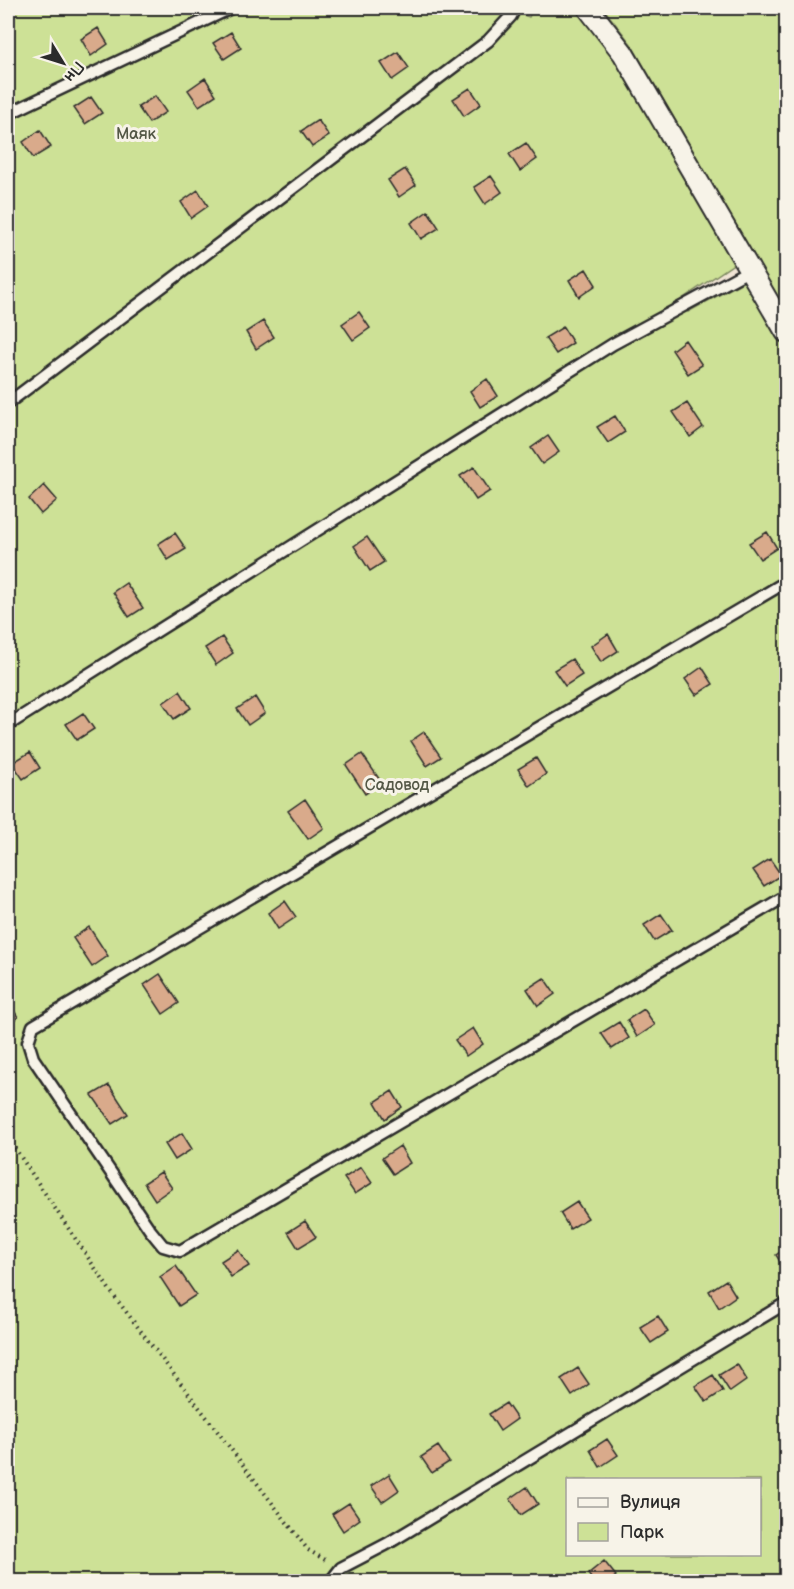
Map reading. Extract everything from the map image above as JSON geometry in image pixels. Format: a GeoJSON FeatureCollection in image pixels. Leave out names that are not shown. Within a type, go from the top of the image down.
{"type":"FeatureCollection","features":[{"type":"Feature","properties":{"kind":"street"},"geometry":{"type":"LineString","coordinates":[[588,8],[623,53],[786,332]]}},
{"type":"Feature","properties":{"kind":"lane"},"geometry":{"type":"LineString","coordinates":[[8,114],[231,8]]}},
{"type":"Feature","properties":{"kind":"lane"},"geometry":{"type":"LineString","coordinates":[[8,403],[488,41],[511,16],[515,8]]}},
{"type":"Feature","properties":{"kind":"lane"},"geometry":{"type":"LineString","coordinates":[[8,725],[613,344],[750,270]]}},
{"type":"Feature","properties":{"kind":"lane"},"geometry":{"type":"LineString","coordinates":[[786,582],[33,1026],[28,1042],[33,1058],[150,1230],[163,1246],[180,1251],[786,896]]}},
{"type":"Feature","properties":{"kind":"lane"},"geometry":{"type":"LineString","coordinates":[[330,1581],[341,1568],[387,1544],[786,1303]]}},
{"type":"Feature","properties":{"kind":"path"},"geometry":{"type":"LineString","coordinates":[[8,1138],[111,1292],[308,1551],[341,1568]]}},
{"type":"Feature","properties":{"kind":"green space","name":"Садовод"},"geometry":{"type":"Polygon","coordinates":[[[8,8],[506,8],[529,17],[533,8],[579,8],[618,61],[735,263],[682,299],[688,312],[748,279],[786,349],[786,1581],[8,1582],[8,8]]]}},
{"type":"Feature","properties":{"kind":"green space"},"geometry":{"type":"Polygon","coordinates":[[[603,8],[786,8],[786,311],[631,44],[603,8]]]}},
{"type":"Feature","properties":{"kind":"building"},"geometry":{"type":"Polygon","coordinates":[[[98,28],[108,44],[91,56],[81,39],[98,28]]]}},
{"type":"Feature","properties":{"kind":"building"},"geometry":{"type":"Polygon","coordinates":[[[231,32],[241,48],[224,59],[213,43],[231,32]]]}},
{"type":"Feature","properties":{"kind":"building"},"geometry":{"type":"Polygon","coordinates":[[[398,52],[409,68],[392,80],[381,63],[398,52]]]}},
{"type":"Feature","properties":{"kind":"building"},"geometry":{"type":"Polygon","coordinates":[[[205,78],[216,95],[199,106],[188,90],[205,78]]]}},
{"type":"Feature","properties":{"kind":"building"},"geometry":{"type":"Polygon","coordinates":[[[470,88],[481,104],[464,116],[453,99],[470,88]]]}},
{"type":"Feature","properties":{"kind":"building"},"geometry":{"type":"Polygon","coordinates":[[[155,96],[166,112],[149,123],[138,107],[155,96]]]}},
{"type":"Feature","properties":{"kind":"building"},"geometry":{"type":"Polygon","coordinates":[[[91,97],[102,113],[85,124],[74,108],[91,97]]]}},
{"type":"Feature","properties":{"kind":"building"},"geometry":{"type":"Polygon","coordinates":[[[318,120],[329,136],[312,147],[301,131],[318,120]]]}},
{"type":"Feature","properties":{"kind":"building"},"geometry":{"type":"Polygon","coordinates":[[[40,130],[51,147],[33,158],[23,142],[40,130]]]}},
{"type":"Feature","properties":{"kind":"building"},"geometry":{"type":"Polygon","coordinates":[[[526,143],[537,159],[520,171],[509,154],[526,143]]]}},
{"type":"Feature","properties":{"kind":"building"},"geometry":{"type":"Polygon","coordinates":[[[405,169],[416,185],[399,197],[388,180],[405,169]]]}},
{"type":"Feature","properties":{"kind":"building"},"geometry":{"type":"Polygon","coordinates":[[[491,176],[502,192],[485,204],[474,187],[491,176]]]}},
{"type":"Feature","properties":{"kind":"building"},"geometry":{"type":"Polygon","coordinates":[[[198,190],[208,206],[191,218],[181,202],[198,190]]]}},
{"type":"Feature","properties":{"kind":"building"},"geometry":{"type":"Polygon","coordinates":[[[428,211],[439,228],[421,239],[411,223],[428,211]]]}},
{"type":"Feature","properties":{"kind":"building"},"geometry":{"type":"Polygon","coordinates":[[[586,269],[596,285],[579,297],[569,280],[586,269]]]}},
{"type":"Feature","properties":{"kind":"building"},"geometry":{"type":"Polygon","coordinates":[[[359,312],[370,328],[353,340],[342,324],[359,312]]]}},
{"type":"Feature","properties":{"kind":"building"},"geometry":{"type":"Polygon","coordinates":[[[263,321],[274,337],[256,349],[246,332],[263,321]]]}},
{"type":"Feature","properties":{"kind":"building"},"geometry":{"type":"Polygon","coordinates":[[[563,327],[573,343],[556,354],[545,338],[563,327]]]}},
{"type":"Feature","properties":{"kind":"building"},"geometry":{"type":"Polygon","coordinates":[[[685,340],[702,365],[688,374],[672,350],[685,340]]]}},
{"type":"Feature","properties":{"kind":"building"},"geometry":{"type":"Polygon","coordinates":[[[487,379],[498,396],[480,407],[470,391],[487,379]]]}},
{"type":"Feature","properties":{"kind":"building"},"geometry":{"type":"Polygon","coordinates":[[[687,403],[703,427],[690,437],[673,412],[687,403]]]}},
{"type":"Feature","properties":{"kind":"building"},"geometry":{"type":"Polygon","coordinates":[[[615,416],[625,432],[608,443],[597,427],[615,416]]]}},
{"type":"Feature","properties":{"kind":"building"},"geometry":{"type":"Polygon","coordinates":[[[548,436],[559,452],[542,464],[531,448],[548,436]]]}},
{"type":"Feature","properties":{"kind":"building"},"geometry":{"type":"Polygon","coordinates":[[[474,467],[490,491],[476,500],[460,476],[474,467]]]}},
{"type":"Feature","properties":{"kind":"building"},"geometry":{"type":"Polygon","coordinates":[[[44,485],[57,500],[41,514],[29,499],[44,485]]]}},
{"type":"Feature","properties":{"kind":"building"},"geometry":{"type":"Polygon","coordinates":[[[767,532],[777,548],[760,559],[749,543],[767,532]]]}},
{"type":"Feature","properties":{"kind":"building"},"geometry":{"type":"Polygon","coordinates":[[[175,533],[186,549],[168,560],[158,544],[175,533]]]}},
{"type":"Feature","properties":{"kind":"building"},"geometry":{"type":"Polygon","coordinates":[[[367,537],[384,562],[370,571],[354,546],[367,537]]]}},
{"type":"Feature","properties":{"kind":"building"},"geometry":{"type":"Polygon","coordinates":[[[126,583],[143,608],[129,617],[113,592],[126,583]]]}},
{"type":"Feature","properties":{"kind":"building"},"geometry":{"type":"Polygon","coordinates":[[[608,634],[618,651],[601,662],[591,646],[608,634]]]}},
{"type":"Feature","properties":{"kind":"building"},"geometry":{"type":"Polygon","coordinates":[[[222,637],[233,653],[216,665],[205,648],[222,637]]]}},
{"type":"Feature","properties":{"kind":"building"},"geometry":{"type":"Polygon","coordinates":[[[572,659],[582,675],[565,686],[554,670],[572,659]]]}},
{"type":"Feature","properties":{"kind":"building"},"geometry":{"type":"Polygon","coordinates":[[[702,667],[713,684],[696,695],[685,679],[702,667]]]}},
{"type":"Feature","properties":{"kind":"building"},"geometry":{"type":"Polygon","coordinates":[[[180,691],[191,708],[174,719],[163,703],[180,691]]]}},
{"type":"Feature","properties":{"kind":"building"},"geometry":{"type":"Polygon","coordinates":[[[255,697],[265,713],[248,725],[237,709],[255,697]]]}},
{"type":"Feature","properties":{"kind":"building"},"geometry":{"type":"Polygon","coordinates":[[[83,713],[94,729],[77,740],[66,724],[83,713]]]}},
{"type":"Feature","properties":{"kind":"building"},"geometry":{"type":"Polygon","coordinates":[[[424,732],[441,757],[427,766],[411,741],[424,732]]]}},
{"type":"Feature","properties":{"kind":"building"},"geometry":{"type":"Polygon","coordinates":[[[30,752],[40,768],[23,779],[12,763],[30,752]]]}},
{"type":"Feature","properties":{"kind":"building"},"geometry":{"type":"Polygon","coordinates":[[[362,754],[382,783],[365,794],[346,765],[362,754]]]}},
{"type":"Feature","properties":{"kind":"building"},"geometry":{"type":"Polygon","coordinates":[[[536,758],[546,774],[529,786],[518,769],[536,758]]]}},
{"type":"Feature","properties":{"kind":"building"},"geometry":{"type":"Polygon","coordinates":[[[305,799],[324,828],[308,839],[288,811],[305,799]]]}},
{"type":"Feature","properties":{"kind":"building"},"geometry":{"type":"Polygon","coordinates":[[[770,859],[781,875],[764,886],[753,870],[770,859]]]}},
{"type":"Feature","properties":{"kind":"building"},"geometry":{"type":"Polygon","coordinates":[[[285,901],[296,917],[278,929],[268,913],[285,901]]]}},
{"type":"Feature","properties":{"kind":"building"},"geometry":{"type":"Polygon","coordinates":[[[661,914],[672,930],[654,941],[644,925],[661,914]]]}},
{"type":"Feature","properties":{"kind":"building"},"geometry":{"type":"Polygon","coordinates":[[[89,927],[108,956],[92,967],[73,938],[89,927]]]}},
{"type":"Feature","properties":{"kind":"building"},"geometry":{"type":"Polygon","coordinates":[[[160,974],[179,1003],[163,1014],[144,985],[160,974]]]}},
{"type":"Feature","properties":{"kind":"building"},"geometry":{"type":"Polygon","coordinates":[[[544,978],[555,994],[538,1006],[527,989],[544,978]]]}},
{"type":"Feature","properties":{"kind":"building"},"geometry":{"type":"Polygon","coordinates":[[[8,1001],[18,1017],[8,1024],[8,1001]]]}},
{"type":"Feature","properties":{"kind":"building"},"geometry":{"type":"Polygon","coordinates":[[[644,1009],[655,1025],[637,1037],[627,1020],[644,1009]]]}},
{"type":"Feature","properties":{"kind":"building"},"geometry":{"type":"Polygon","coordinates":[[[619,1022],[629,1038],[612,1049],[601,1033],[619,1022]]]}},
{"type":"Feature","properties":{"kind":"building"},"geometry":{"type":"Polygon","coordinates":[[[473,1028],[483,1044],[466,1056],[455,1040],[473,1028]]]}},
{"type":"Feature","properties":{"kind":"building"},"geometry":{"type":"Polygon","coordinates":[[[109,1085],[128,1114],[112,1124],[92,1095],[109,1085]]]}},
{"type":"Feature","properties":{"kind":"building"},"geometry":{"type":"Polygon","coordinates":[[[392,1091],[402,1107],[385,1119],[375,1102],[392,1091]]]}},
{"type":"Feature","properties":{"kind":"building"},"geometry":{"type":"Polygon","coordinates":[[[182,1133],[192,1149],[175,1160],[165,1144],[182,1133]]]}},
{"type":"Feature","properties":{"kind":"building"},"geometry":{"type":"Polygon","coordinates":[[[400,1146],[410,1163],[393,1174],[382,1158],[400,1146]]]}},
{"type":"Feature","properties":{"kind":"building"},"geometry":{"type":"Polygon","coordinates":[[[361,1167],[372,1183],[355,1194],[344,1178],[361,1167]]]}},
{"type":"Feature","properties":{"kind":"building"},"geometry":{"type":"Polygon","coordinates":[[[161,1172],[172,1188],[155,1200],[144,1183],[161,1172]]]}},
{"type":"Feature","properties":{"kind":"building"},"geometry":{"type":"Polygon","coordinates":[[[577,1202],[588,1218],[570,1229],[560,1213],[577,1202]]]}},
{"type":"Feature","properties":{"kind":"building"},"geometry":{"type":"Polygon","coordinates":[[[305,1221],[316,1237],[298,1248],[288,1232],[305,1221]]]}},
{"type":"Feature","properties":{"kind":"building"},"geometry":{"type":"Polygon","coordinates":[[[786,1248],[786,1271],[776,1255],[786,1248]]]}},
{"type":"Feature","properties":{"kind":"building"},"geometry":{"type":"Polygon","coordinates":[[[238,1250],[249,1266],[231,1277],[221,1261],[238,1250]]]}},
{"type":"Feature","properties":{"kind":"building"},"geometry":{"type":"Polygon","coordinates":[[[176,1266],[196,1295],[179,1306],[160,1277],[176,1266]]]}},
{"type":"Feature","properties":{"kind":"building"},"geometry":{"type":"Polygon","coordinates":[[[726,1280],[736,1296],[719,1308],[709,1291],[726,1280]]]}},
{"type":"Feature","properties":{"kind":"building"},"geometry":{"type":"Polygon","coordinates":[[[658,1316],[668,1332],[651,1343],[640,1327],[658,1316]]]}},
{"type":"Feature","properties":{"kind":"building"},"geometry":{"type":"Polygon","coordinates":[[[737,1364],[747,1380],[730,1392],[719,1375],[737,1364]]]}},
{"type":"Feature","properties":{"kind":"building"},"geometry":{"type":"Polygon","coordinates":[[[578,1368],[589,1384],[572,1396],[561,1379],[578,1368]]]}},
{"type":"Feature","properties":{"kind":"building"},"geometry":{"type":"Polygon","coordinates":[[[713,1375],[723,1391],[706,1402],[695,1386],[713,1375]]]}},
{"type":"Feature","properties":{"kind":"building"},"geometry":{"type":"Polygon","coordinates":[[[506,1403],[517,1419],[500,1431],[489,1414],[506,1403]]]}},
{"type":"Feature","properties":{"kind":"building"},"geometry":{"type":"Polygon","coordinates":[[[607,1439],[618,1455],[600,1467],[590,1450],[607,1439]]]}},
{"type":"Feature","properties":{"kind":"building"},"geometry":{"type":"Polygon","coordinates":[[[438,1446],[449,1462],[432,1473],[421,1457],[438,1446]]]}},
{"type":"Feature","properties":{"kind":"building"},"geometry":{"type":"Polygon","coordinates":[[[389,1474],[399,1490],[382,1502],[371,1486],[389,1474]]]}},
{"type":"Feature","properties":{"kind":"building"},"geometry":{"type":"Polygon","coordinates":[[[527,1487],[538,1504],[521,1515],[510,1499],[527,1487]]]}},
{"type":"Feature","properties":{"kind":"building"},"geometry":{"type":"Polygon","coordinates":[[[349,1503],[360,1519],[343,1531],[332,1514],[349,1503]]]}},
{"type":"Feature","properties":{"kind":"building"},"geometry":{"type":"Polygon","coordinates":[[[604,1561],[616,1576],[609,1582],[594,1582],[588,1574],[604,1561]]]}},
{"type":"Feature","properties":{"kind":"park label","name":"Маяк"},"geometry":{"type":"Point","coordinates":[136,133]}}]}
